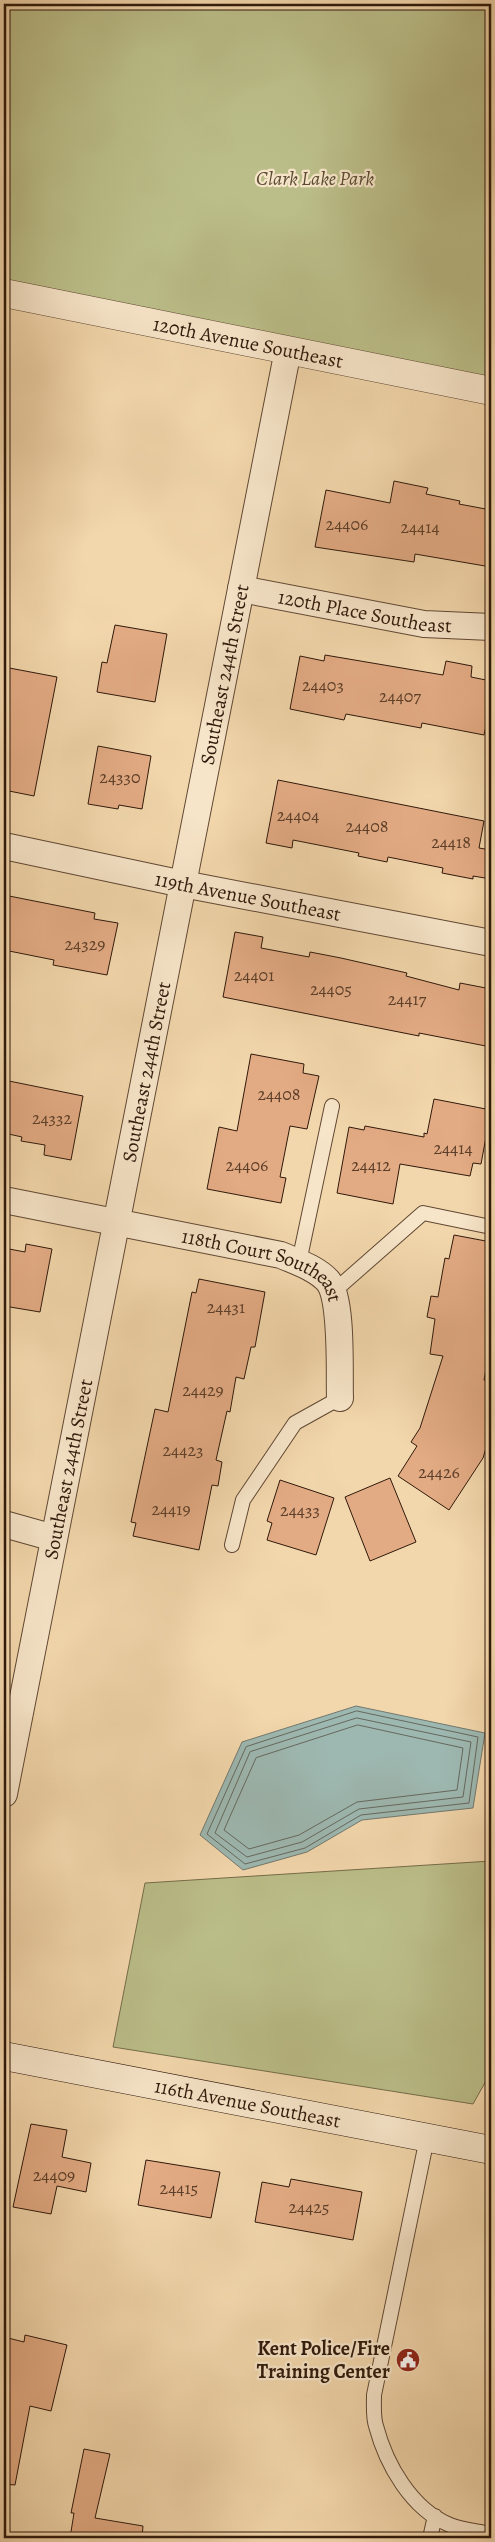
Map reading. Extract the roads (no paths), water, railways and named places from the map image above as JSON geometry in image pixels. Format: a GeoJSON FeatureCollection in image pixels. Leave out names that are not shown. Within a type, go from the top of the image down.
{"type":"FeatureCollection","features":[{"type":"Feature","properties":{"kind":"street","name":"120th Avenue Southeast"},"geometry":{"type":"LineString","coordinates":[[4,293],[491,391]]}},
{"type":"Feature","properties":{"kind":"street","name":"Southeast 244th Street"},"geometry":{"type":"LineString","coordinates":[[4,1794],[288,350]]}},
{"type":"Feature","properties":{"kind":"street","name":"120th Place Southeast"},"geometry":{"type":"LineString","coordinates":[[241,589],[424,624],[491,627]]}},
{"type":"Feature","properties":{"kind":"street","name":"119th Avenue Southeast"},"geometry":{"type":"LineString","coordinates":[[4,846],[183,884],[491,943]]}},
{"type":"Feature","properties":{"kind":"street","name":"118th Court Southeast"},"geometry":{"type":"LineString","coordinates":[[4,1200],[281,1255],[311,1268],[329,1282],[339,1314],[340,1398]]}},
{"type":"Feature","properties":{"kind":"street"},"geometry":{"type":"LineString","coordinates":[[4,1524],[54,1538]]}},
{"type":"Feature","properties":{"kind":"street","name":"116th Avenue Southeast"},"geometry":{"type":"LineString","coordinates":[[4,2056],[491,2150]]}},
{"type":"Feature","properties":{"kind":"lane"},"geometry":{"type":"LineString","coordinates":[[299,1262],[332,1106]]}},
{"type":"Feature","properties":{"kind":"lane"},"geometry":{"type":"LineString","coordinates":[[332,1293],[423,1213],[491,1227]]}},
{"type":"Feature","properties":{"kind":"lane"},"geometry":{"type":"LineString","coordinates":[[232,1545],[243,1500],[295,1423],[340,1398]]}},
{"type":"Feature","properties":{"kind":"lane"},"geometry":{"type":"LineString","coordinates":[[428,2138],[374,2395],[375,2424],[400,2482],[414,2498],[434,2516],[450,2525],[491,2534]]}},
{"type":"Feature","properties":{"kind":"lane"},"geometry":{"type":"LineString","coordinates":[[430,2538],[434,2516]]}},
{"type":"Feature","properties":{"kind":"water"},"geometry":{"type":"Polygon","coordinates":[[[356,1706],[485,1733],[473,1808],[362,1820],[307,1852],[243,1870],[200,1835],[242,1742],[356,1706]]]}},
{"type":"Feature","properties":{"kind":"place","name":"Kent Police/Fire Training Center"},"geometry":{"type":"Point","coordinates":[408,2360]}},
{"type":"Feature","properties":{"kind":"park label","name":"Clark Lake Park"},"geometry":{"type":"Point","coordinates":[315,178]}}]}
